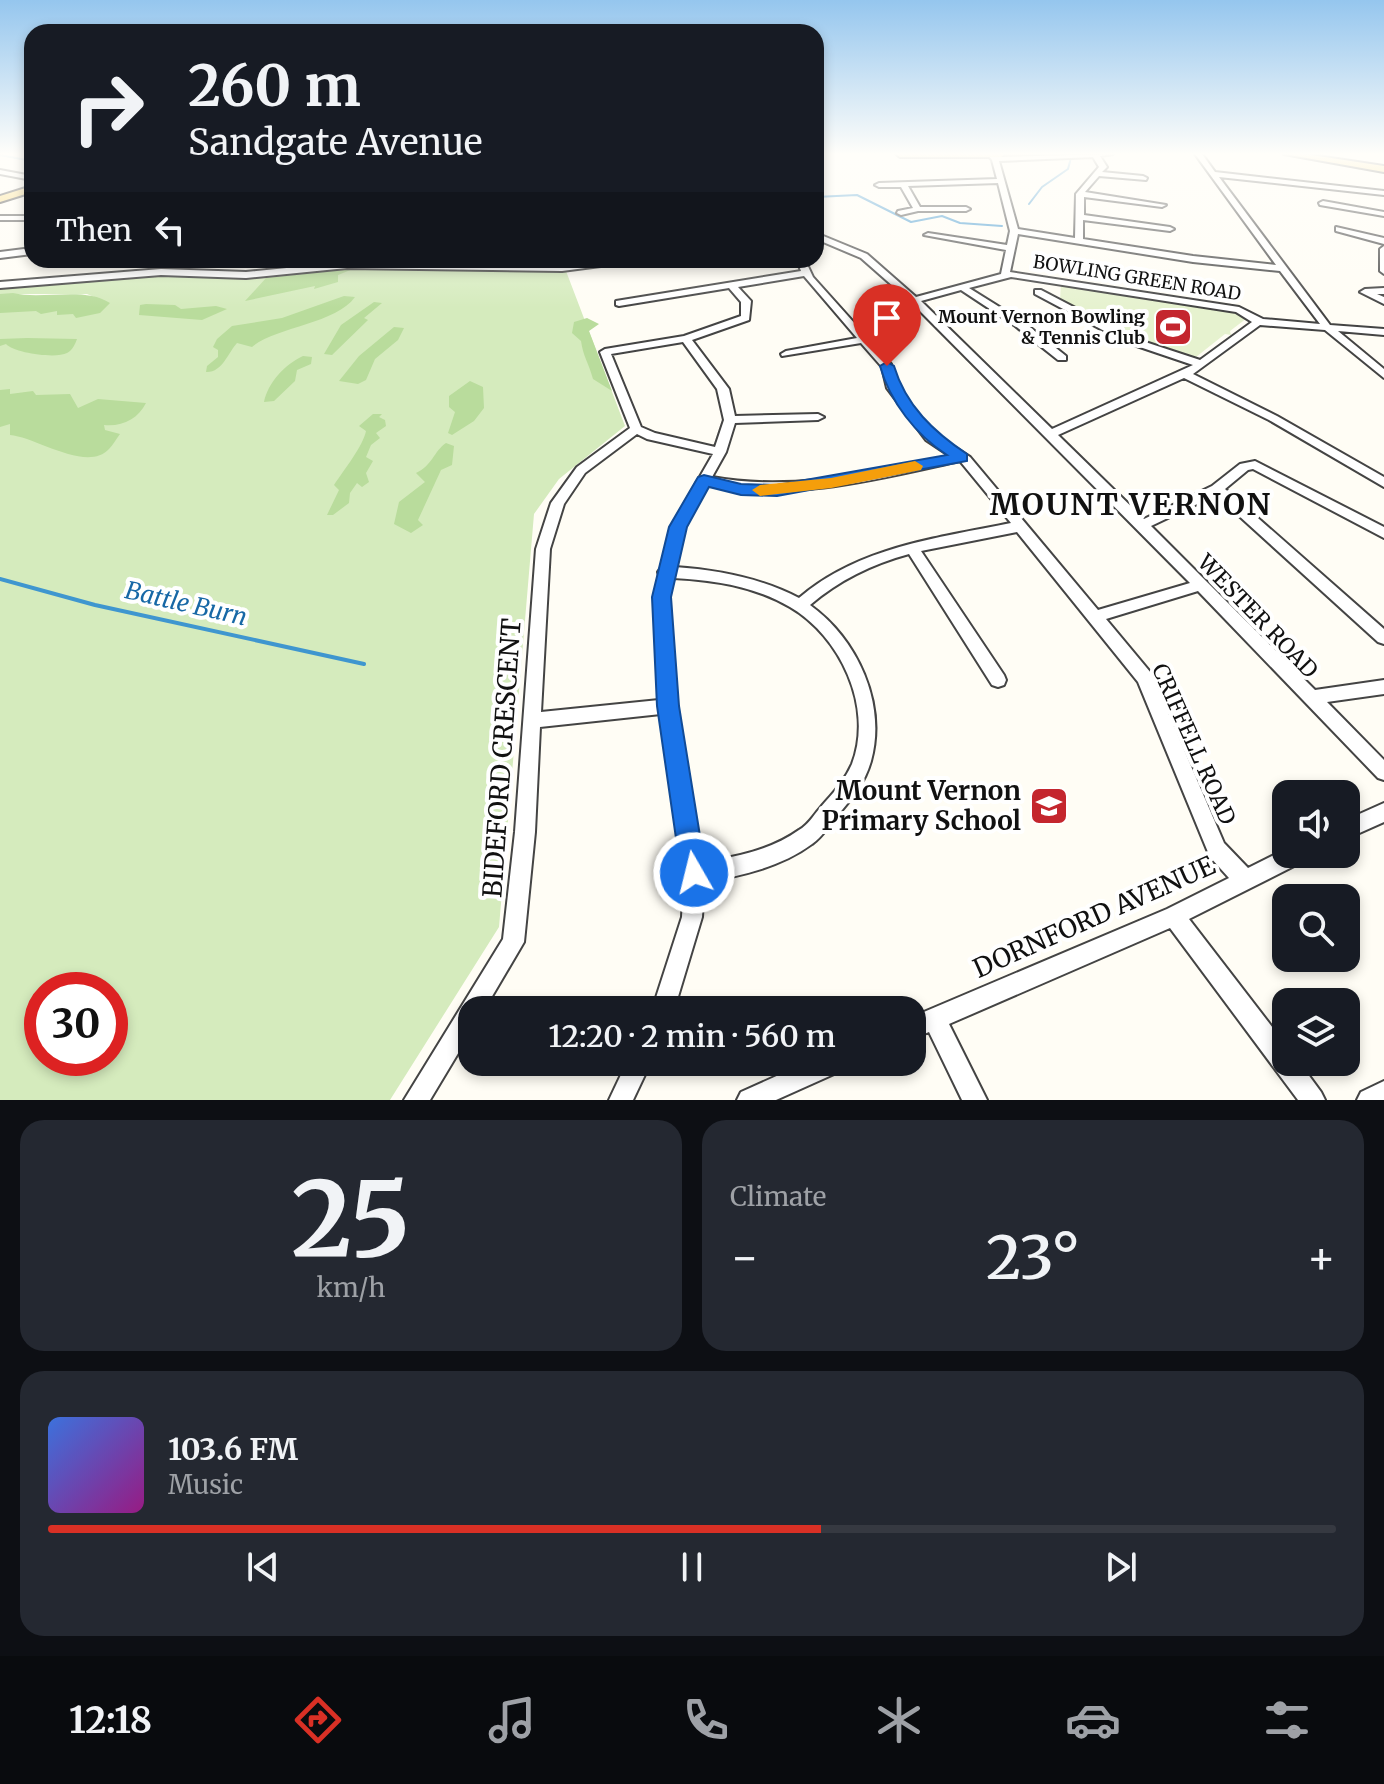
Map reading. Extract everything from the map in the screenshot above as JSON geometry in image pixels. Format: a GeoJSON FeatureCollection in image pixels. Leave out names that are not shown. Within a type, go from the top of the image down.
{"type":"FeatureCollection","features":[{"type":"Feature","properties":{"kind":"street"},"geometry":{"type":"LineString","coordinates":[[916,205],[918,209]]}},
{"type":"Feature","properties":{"kind":"street"},"geometry":{"type":"LineString","coordinates":[[914,300],[1005,274],[1014,231],[1007,205]]}},
{"type":"Feature","properties":{"kind":"street"},"geometry":{"type":"LineString","coordinates":[[1079,242],[1080,205]]}},
{"type":"Feature","properties":{"kind":"street"},"geometry":{"type":"LineString","coordinates":[[1236,205],[1327,327],[1384,375]]}},
{"type":"Feature","properties":{"kind":"street"},"geometry":{"type":"LineString","coordinates":[[1336,205],[1384,214]]}},
{"type":"Feature","properties":{"kind":"street"},"geometry":{"type":"LineString","coordinates":[[901,213],[918,209],[966,209]]}},
{"type":"Feature","properties":{"kind":"street"},"geometry":{"type":"LineString","coordinates":[[1079,217],[1170,229]]}},
{"type":"Feature","properties":{"kind":"street"},"geometry":{"type":"LineString","coordinates":[[0,218],[24,218]]}},
{"type":"Feature","properties":{"kind":"street"},"geometry":{"type":"LineString","coordinates":[[1014,231],[1282,268]]}},
{"type":"Feature","properties":{"kind":"street"},"geometry":{"type":"LineString","coordinates":[[1343,231],[1384,241]]}},
{"type":"Feature","properties":{"kind":"street"},"geometry":{"type":"LineString","coordinates":[[928,235],[1010,248]]}},
{"type":"Feature","properties":{"kind":"street","name":"WESTER ROAD"},"geometry":{"type":"LineString","coordinates":[[824,239],[864,256],[914,300],[1142,525],[1384,772]]}},
{"type":"Feature","properties":{"kind":"street"},"geometry":{"type":"LineString","coordinates":[[1384,249],[1384,271]]}},
{"type":"Feature","properties":{"kind":"street"},"geometry":{"type":"LineString","coordinates":[[0,255],[24,252]]}},
{"type":"Feature","properties":{"kind":"street"},"geometry":{"type":"LineString","coordinates":[[121,276],[126,268]]}},
{"type":"Feature","properties":{"kind":"street"},"geometry":{"type":"LineString","coordinates":[[0,285],[167,272],[246,275],[317,268]]}},
{"type":"Feature","properties":{"kind":"street"},"geometry":{"type":"LineString","coordinates":[[619,303],[731,285],[796,268]]}},
{"type":"Feature","properties":{"kind":"street","name":"CRIFFELL ROAD"},"geometry":{"type":"LineString","coordinates":[[806,268],[887,366],[893,388],[930,437],[962,457],[1097,616],[1145,678],[1217,850],[1244,879]]}},
{"type":"Feature","properties":{"kind":"street","name":"BOWLING GREEN ROAD"},"geometry":{"type":"LineString","coordinates":[[1005,274],[1235,309],[1260,322],[1384,332]]}},
{"type":"Feature","properties":{"kind":"street"},"geometry":{"type":"LineString","coordinates":[[720,452],[651,436],[636,429],[605,352],[686,339],[746,318],[746,301],[731,285]]}},
{"type":"Feature","properties":{"kind":"street"},"geometry":{"type":"LineString","coordinates":[[960,286],[1018,323],[1062,358]]}},
{"type":"Feature","properties":{"kind":"street"},"geometry":{"type":"LineString","coordinates":[[1038,292],[1129,340],[1202,364]]}},
{"type":"Feature","properties":{"kind":"street"},"geometry":{"type":"LineString","coordinates":[[1051,434],[1185,374],[1260,322]]}},
{"type":"Feature","properties":{"kind":"street"},"geometry":{"type":"LineString","coordinates":[[667,996],[692,917],[694,873],[668,706],[661,597],[678,527],[720,452],[730,420],[723,389],[686,339]]}},
{"type":"Feature","properties":{"kind":"street"},"geometry":{"type":"LineString","coordinates":[[786,354],[863,340]]}},
{"type":"Feature","properties":{"kind":"street"},"geometry":{"type":"LineString","coordinates":[[1185,374],[1273,418],[1384,483]]}},
{"type":"Feature","properties":{"kind":"street"},"geometry":{"type":"LineString","coordinates":[[730,420],[818,417]]}},
{"type":"Feature","properties":{"kind":"street","name":"BIDEFORD CRESCENT"},"geometry":{"type":"LineString","coordinates":[[416,1100],[513,942],[533,720],[543,549],[558,503],[581,470],[636,429]]}},
{"type":"Feature","properties":{"kind":"street"},"geometry":{"type":"LineString","coordinates":[[704,480],[741,490],[777,491],[962,457]]}},
{"type":"Feature","properties":{"kind":"street"},"geometry":{"type":"LineString","coordinates":[[1142,525],[1217,489],[1244,467],[1255,465],[1384,533]]}},
{"type":"Feature","properties":{"kind":"street"},"geometry":{"type":"LineString","coordinates":[[1217,489],[1384,638]]}},
{"type":"Feature","properties":{"kind":"street"},"geometry":{"type":"LineString","coordinates":[[800,606],[819,585],[850,569],[1021,526]]}},
{"type":"Feature","properties":{"kind":"street"},"geometry":{"type":"LineString","coordinates":[[914,551],[998,680]]}},
{"type":"Feature","properties":{"kind":"street"},"geometry":{"type":"LineString","coordinates":[[665,572],[707,574],[738,580],[800,606],[832,631],[852,666],[867,705],[864,746],[853,784],[809,836],[773,854],[735,867],[694,873]]}},
{"type":"Feature","properties":{"kind":"street"},"geometry":{"type":"LineString","coordinates":[[1097,616],[1201,585]]}},
{"type":"Feature","properties":{"kind":"street"},"geometry":{"type":"LineString","coordinates":[[1309,698],[1384,687]]}},
{"type":"Feature","properties":{"kind":"street"},"geometry":{"type":"LineString","coordinates":[[533,720],[668,706]]}},
{"type":"Feature","properties":{"kind":"street"},"geometry":{"type":"LineString","coordinates":[[1360,823],[1384,812]]}},
{"type":"Feature","properties":{"kind":"street","name":"DORNFORD AVENUE"},"geometry":{"type":"LineString","coordinates":[[926,1022],[1174,916],[1272,866]]}},
{"type":"Feature","properties":{"kind":"street"},"geometry":{"type":"LineString","coordinates":[[1174,916],[1313,1100]]}},
{"type":"Feature","properties":{"kind":"street"},"geometry":{"type":"LineString","coordinates":[[934,1018],[975,1100]]}},
{"type":"Feature","properties":{"kind":"street"},"geometry":{"type":"LineString","coordinates":[[621,1100],[632,1076]]}},
{"type":"Feature","properties":{"kind":"street"},"geometry":{"type":"LineString","coordinates":[[749,1100],[803,1076]]}},
{"type":"Feature","properties":{"kind":"street"},"geometry":{"type":"LineString","coordinates":[[1369,1100],[1384,1093]]}},
{"type":"Feature","properties":{"kind":"green space"},"geometry":{"type":"Polygon","coordinates":[[[346,269],[566,271],[625,426],[559,479],[534,514],[499,927],[390,1100],[0,1100],[0,301],[106,302],[87,294],[0,294],[0,288],[155,275],[258,278],[346,269]]]}},
{"type":"Feature","properties":{"kind":"green space"},"geometry":{"type":"Polygon","coordinates":[[[353,269],[338,275],[338,282],[245,301],[266,278],[353,269]]]}},
{"type":"Feature","properties":{"kind":"green space","name":"Mount Vernon Bowling & Tennis Club"},"geometry":{"type":"Polygon","coordinates":[[[1061,283],[1238,312],[1247,318],[1230,331],[1231,335],[1225,334],[1196,357],[1129,336],[1060,301],[1061,283]]]}},
{"type":"Feature","properties":{"kind":"green space"},"geometry":{"type":"Polygon","coordinates":[[[0,294],[89,295],[110,303],[100,313],[76,318],[73,314],[57,315],[57,311],[41,314],[36,311],[0,313],[0,294]]]}},
{"type":"Feature","properties":{"kind":"green space"},"geometry":{"type":"Polygon","coordinates":[[[344,296],[355,297],[334,313],[262,340],[252,347],[237,343],[220,366],[206,372],[207,366],[218,357],[218,350],[213,347],[217,339],[232,326],[282,318],[344,296]]]}},
{"type":"Feature","properties":{"kind":"green space"},"geometry":{"type":"Polygon","coordinates":[[[374,302],[382,303],[364,318],[368,320],[332,355],[324,354],[341,325],[374,302]]]}},
{"type":"Feature","properties":{"kind":"green space"},"geometry":{"type":"Polygon","coordinates":[[[140,305],[175,305],[181,309],[216,306],[227,309],[202,320],[139,315],[140,305]]]}},
{"type":"Feature","properties":{"kind":"green space"},"geometry":{"type":"Polygon","coordinates":[[[587,318],[599,324],[589,331],[612,391],[593,379],[581,341],[572,333],[574,322],[587,318]]]}},
{"type":"Feature","properties":{"kind":"green space"},"geometry":{"type":"Polygon","coordinates":[[[394,327],[404,328],[398,340],[375,359],[366,380],[358,384],[339,381],[359,356],[394,327]]]}},
{"type":"Feature","properties":{"kind":"green space"},"geometry":{"type":"Polygon","coordinates":[[[0,339],[77,339],[74,347],[62,355],[35,354],[6,344],[0,346],[0,339]]]}},
{"type":"Feature","properties":{"kind":"green space"},"geometry":{"type":"Polygon","coordinates":[[[303,356],[312,357],[311,364],[297,370],[295,381],[274,401],[264,402],[278,375],[303,356]]]}},
{"type":"Feature","properties":{"kind":"green space"},"geometry":{"type":"Polygon","coordinates":[[[470,381],[483,387],[484,408],[474,421],[452,435],[448,433],[455,412],[449,407],[449,396],[470,381]]]}},
{"type":"Feature","properties":{"kind":"green space"},"geometry":{"type":"Polygon","coordinates":[[[10,389],[10,394],[33,391],[36,395],[70,394],[78,408],[98,399],[146,403],[129,421],[104,425],[105,430],[120,434],[109,449],[99,455],[75,456],[10,435],[10,424],[0,427],[0,390],[10,389]]]}},
{"type":"Feature","properties":{"kind":"green space"},"geometry":{"type":"Polygon","coordinates":[[[373,414],[382,414],[379,417],[385,420],[386,426],[376,433],[380,438],[371,445],[366,457],[373,461],[366,473],[369,482],[362,487],[357,483],[350,493],[349,503],[333,515],[327,515],[339,490],[334,485],[364,437],[366,431],[359,426],[373,414]]]}},
{"type":"Feature","properties":{"kind":"green space"},"geometry":{"type":"Polygon","coordinates":[[[446,443],[454,446],[452,465],[441,470],[418,520],[423,525],[411,533],[394,524],[399,502],[425,482],[416,473],[446,443]]]}},
{"type":"Feature","properties":{"kind":"waterway"},"geometry":{"type":"LineString","coordinates":[[878,205],[911,222],[942,216],[960,223],[1002,226]]}},
{"type":"Feature","properties":{"kind":"waterway","name":"Battle Burn"},"geometry":{"type":"LineString","coordinates":[[0,579],[95,605],[364,664]]}},
{"type":"Feature","properties":{"kind":"slow traffic"},"geometry":{"type":"LineString","coordinates":[[760,490],[777,491],[831,483],[915,466]]}},
{"type":"Feature","properties":{"kind":"place","name":"Mount Vernon Bowling & Tennis Club"},"geometry":{"type":"Point","coordinates":[1173,327]}},
{"type":"Feature","properties":{"kind":"place","name":"Mount Vernon Primary School"},"geometry":{"type":"Point","coordinates":[1049,806]}},
{"type":"Feature","properties":{"kind":"district","name":"MOUNT VERNON"},"geometry":{"type":"Point","coordinates":[1131,505]}},
{"type":"Feature","properties":{"kind":"route"},"geometry":{"type":"LineString","coordinates":[[694,873],[668,706],[661,597],[678,527],[704,480],[741,490],[777,491],[962,457],[930,437],[893,388],[887,366]]}}]}
